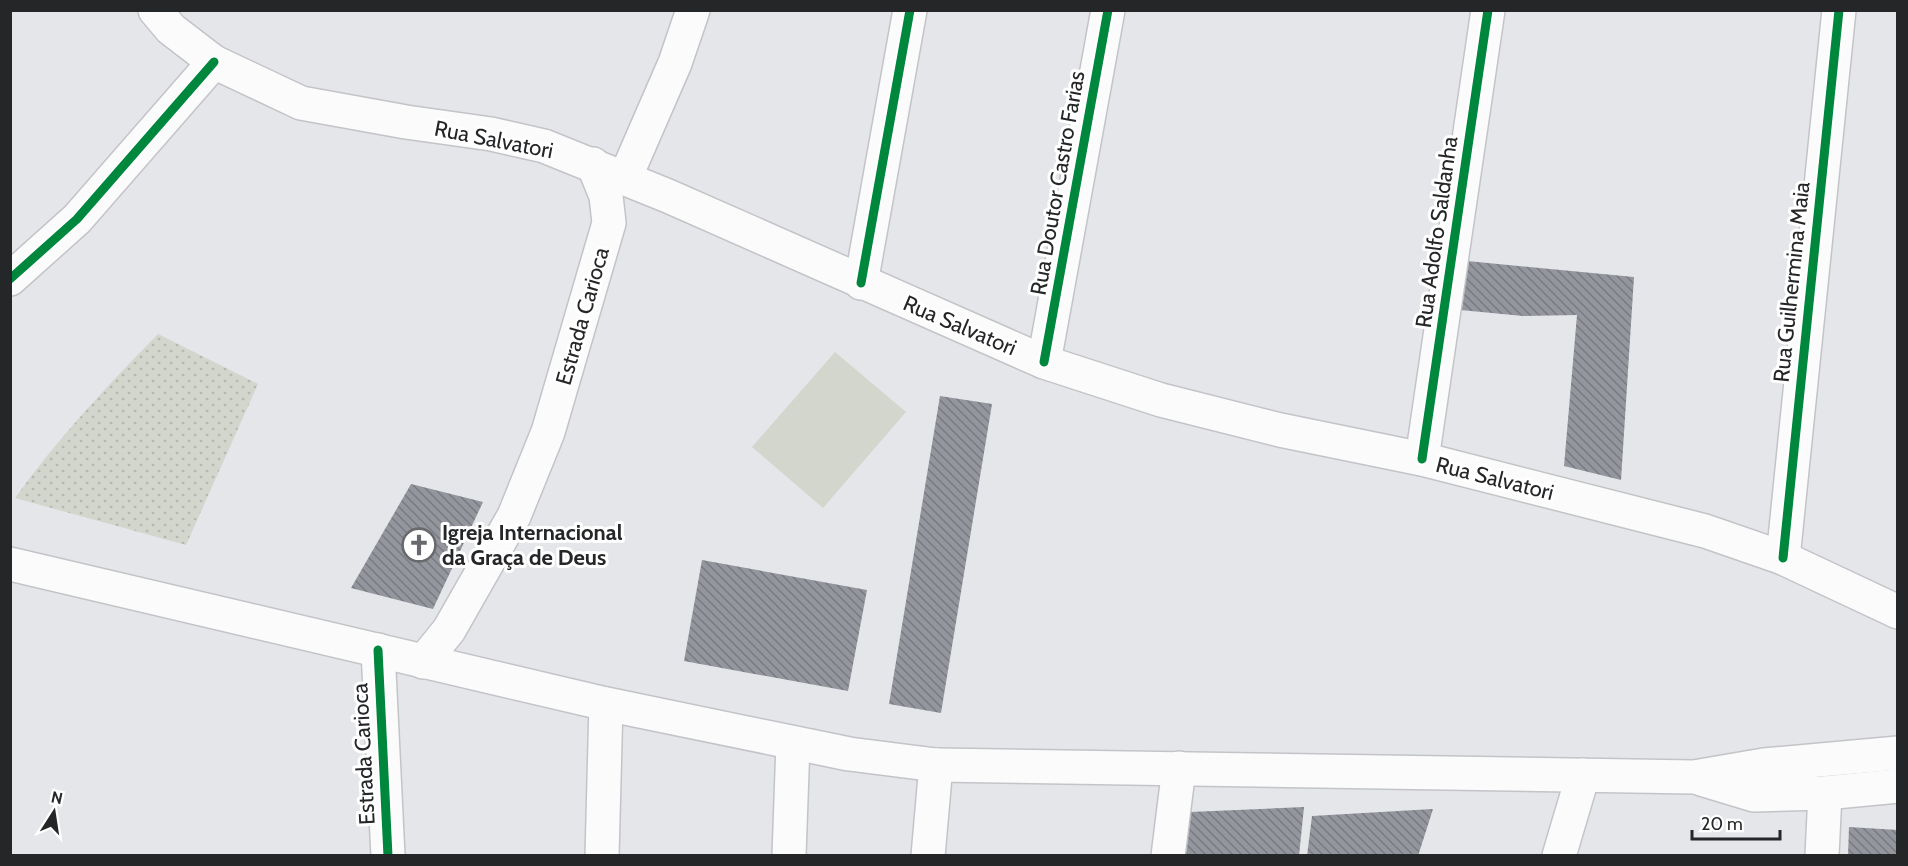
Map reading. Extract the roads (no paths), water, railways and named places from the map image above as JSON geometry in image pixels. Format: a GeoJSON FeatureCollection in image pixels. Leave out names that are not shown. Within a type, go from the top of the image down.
{"type":"FeatureCollection","features":[{"type":"Feature","properties":{"kind":"main road","name":"Rua Salvatori"},"geometry":{"type":"LineString","coordinates":[[155,10],[171,29],[214,62],[301,103],[502,136],[544,146],[668,196],[1044,362],[1161,400],[1280,430],[1422,459],[1705,531],[1782,558],[1898,612]]}},
{"type":"Feature","properties":{"kind":"main road"},"geometry":{"type":"LineString","coordinates":[[625,178],[675,63],[693,10]]}},
{"type":"Feature","properties":{"kind":"main road"},"geometry":{"type":"LineString","coordinates":[[861,283],[910,10]]}},
{"type":"Feature","properties":{"kind":"main road","name":"Rua Doutor Castro Farias"},"geometry":{"type":"LineString","coordinates":[[1044,362],[1108,10]]}},
{"type":"Feature","properties":{"kind":"main road","name":"Rua Adolfo Saldanha"},"geometry":{"type":"LineString","coordinates":[[1422,459],[1488,10]]}},
{"type":"Feature","properties":{"kind":"main road","name":"Rua Guilhermina Maia"},"geometry":{"type":"LineString","coordinates":[[1782,558],[1839,10]]}},
{"type":"Feature","properties":{"kind":"main road"},"geometry":{"type":"LineString","coordinates":[[10,279],[77,219],[214,62]]}},
{"type":"Feature","properties":{"kind":"main road","name":"Estrada Carioca"},"geometry":{"type":"LineString","coordinates":[[423,662],[449,630],[514,516],[548,432],[609,223],[606,196],[593,164]]}},
{"type":"Feature","properties":{"kind":"main road","name":"Estrada Carioca"},"geometry":{"type":"LineString","coordinates":[[609,223],[640,202],[668,196]]}},
{"type":"Feature","properties":{"kind":"main road"},"geometry":{"type":"LineString","coordinates":[[10,564],[606,704],[849,754],[936,765],[1694,777],[1764,765],[1898,753]]}},
{"type":"Feature","properties":{"kind":"main road","name":"Estrada Carioca"},"geometry":{"type":"LineString","coordinates":[[378,650],[388,855]]}},
{"type":"Feature","properties":{"kind":"main road"},"geometry":{"type":"LineString","coordinates":[[602,855],[606,704]]}},
{"type":"Feature","properties":{"kind":"main road"},"geometry":{"type":"LineString","coordinates":[[789,855],[793,743]]}},
{"type":"Feature","properties":{"kind":"main road"},"geometry":{"type":"LineString","coordinates":[[928,855],[936,765]]}},
{"type":"Feature","properties":{"kind":"main road"},"geometry":{"type":"LineString","coordinates":[[1168,855],[1179,768]]}},
{"type":"Feature","properties":{"kind":"main road"},"geometry":{"type":"LineString","coordinates":[[1559,855],[1583,775]]}},
{"type":"Feature","properties":{"kind":"main road"},"geometry":{"type":"LineString","coordinates":[[1694,777],[1754,795],[1825,793],[1898,786]]}},
{"type":"Feature","properties":{"kind":"main road"},"geometry":{"type":"LineString","coordinates":[[1822,855],[1825,793]]}},
{"type":"Feature","properties":{"kind":"place","name":"Igreja Internacional da Graça de Deus"},"geometry":{"type":"Point","coordinates":[419,545]}}]}
